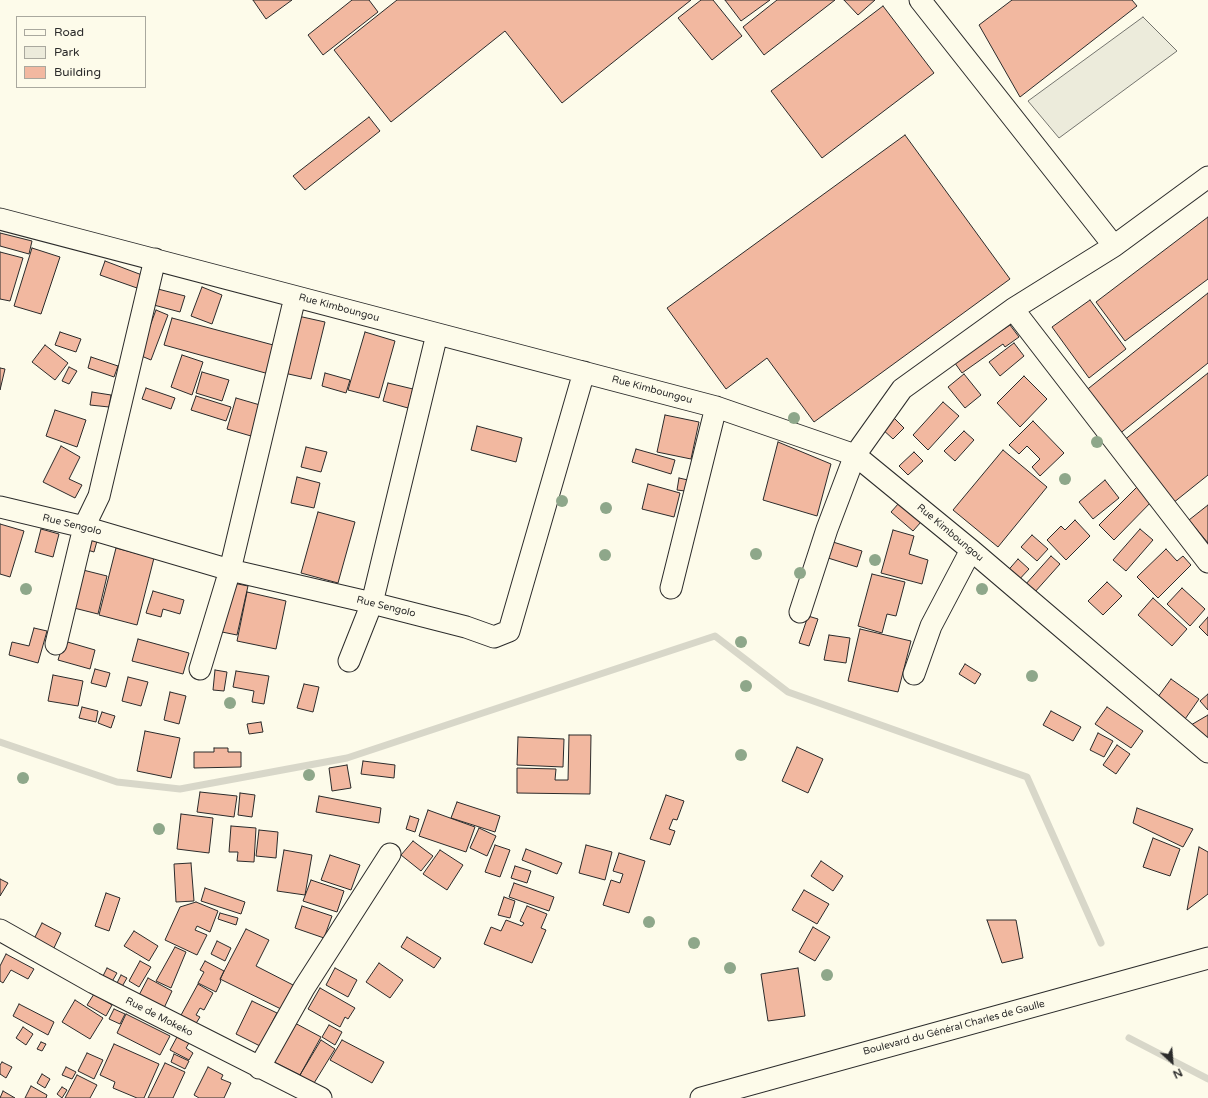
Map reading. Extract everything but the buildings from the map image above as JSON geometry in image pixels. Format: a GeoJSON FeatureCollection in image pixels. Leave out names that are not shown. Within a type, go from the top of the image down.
{"type":"FeatureCollection","features":[{"type":"Feature","properties":{"kind":"street"},"geometry":{"type":"LineString","coordinates":[[920,0],[1114,246]]}},
{"type":"Feature","properties":{"kind":"street"},"geometry":{"type":"LineString","coordinates":[[800,612],[827,530],[855,455],[902,389],[1013,309],[1114,246],[1208,177]]}},
{"type":"Feature","properties":{"kind":"street","name":"Rue Kimboungou"},"geometry":{"type":"LineString","coordinates":[[0,219],[716,407],[855,455],[971,550],[1208,752]]}},
{"type":"Feature","properties":{"kind":"street"},"geometry":{"type":"LineString","coordinates":[[56,644],[84,527],[99,496],[155,259]]}},
{"type":"Feature","properties":{"kind":"street"},"geometry":{"type":"LineString","coordinates":[[200,669],[230,570],[295,297]]}},
{"type":"Feature","properties":{"kind":"street"},"geometry":{"type":"LineString","coordinates":[[1013,309],[1208,562]]}},
{"type":"Feature","properties":{"kind":"street"},"geometry":{"type":"LineString","coordinates":[[349,661],[372,603],[437,334]]}},
{"type":"Feature","properties":{"kind":"street","name":"Rue Sengolo"},"geometry":{"type":"LineString","coordinates":[[0,507],[84,527],[230,570],[372,603],[466,627],[494,637],[509,631],[584,372]]}},
{"type":"Feature","properties":{"kind":"street"},"geometry":{"type":"LineString","coordinates":[[671,588],[716,407]]}},
{"type":"Feature","properties":{"kind":"street"},"geometry":{"type":"LineString","coordinates":[[914,674],[930,626],[971,550]]}},
{"type":"Feature","properties":{"kind":"street"},"geometry":{"type":"LineString","coordinates":[[259,1068],[304,988],[390,854]]}},
{"type":"Feature","properties":{"kind":"street","name":"Rue de Mokeko"},"geometry":{"type":"LineString","coordinates":[[0,930],[94,984],[321,1098]]}},
{"type":"Feature","properties":{"kind":"street","name":"Boulevard du Général Charles de Gaulle"},"geometry":{"type":"LineString","coordinates":[[701,1098],[1208,958]]}},
{"type":"Feature","properties":{"kind":"green space"},"geometry":{"type":"Polygon","coordinates":[[[1143,17],[1177,51],[1059,138],[1028,101],[1143,17]]]}},
{"type":"Feature","properties":{"kind":"waterway"},"geometry":{"type":"LineString","coordinates":[[0,742],[117,782],[180,789],[347,758],[715,636],[788,692],[1027,777],[1101,943]]}},
{"type":"Feature","properties":{"kind":"waterway"},"geometry":{"type":"LineString","coordinates":[[1129,1038],[1208,1079]]}}]}
